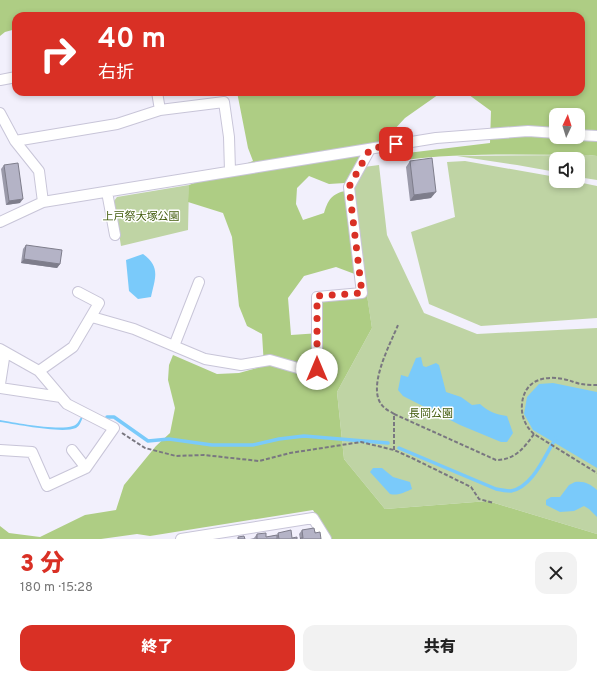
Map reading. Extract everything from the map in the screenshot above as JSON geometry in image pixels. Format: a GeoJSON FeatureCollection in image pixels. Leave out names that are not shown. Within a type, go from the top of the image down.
{"type":"FeatureCollection","features":[{"type":"Feature","properties":{"kind":"street"},"geometry":{"type":"LineString","coordinates":[[0,80],[12,78]]}},
{"type":"Feature","properties":{"kind":"street"},"geometry":{"type":"LineString","coordinates":[[158,96],[160,110]]}},
{"type":"Feature","properties":{"kind":"street"},"geometry":{"type":"LineString","coordinates":[[15,141],[116,124],[160,110],[224,102],[229,137],[230,171]]}},
{"type":"Feature","properties":{"kind":"street"},"geometry":{"type":"LineString","coordinates":[[0,113],[15,141],[39,171],[43,202]]}},
{"type":"Feature","properties":{"kind":"street"},"geometry":{"type":"LineString","coordinates":[[0,222],[43,202],[230,171],[436,138],[528,132],[549,133]]}},
{"type":"Feature","properties":{"kind":"street"},"geometry":{"type":"LineString","coordinates":[[585,135],[597,136]]}},
{"type":"Feature","properties":{"kind":"street"},"geometry":{"type":"LineString","coordinates":[[92,317],[134,329],[205,359],[241,365],[270,360],[308,371],[317,369],[317,296],[362,293],[349,187],[370,149]]}},
{"type":"Feature","properties":{"kind":"street"},"geometry":{"type":"LineString","coordinates":[[107,192],[115,235]]}},
{"type":"Feature","properties":{"kind":"street"},"geometry":{"type":"LineString","coordinates":[[174,346],[199,282]]}},
{"type":"Feature","properties":{"kind":"street"},"geometry":{"type":"LineString","coordinates":[[39,372],[73,347],[99,303],[78,292]]}},
{"type":"Feature","properties":{"kind":"street"},"geometry":{"type":"LineString","coordinates":[[0,384],[2,350],[39,372],[67,404],[114,428],[86,468],[47,486],[32,452],[0,450]]}},
{"type":"Feature","properties":{"kind":"street"},"geometry":{"type":"LineString","coordinates":[[0,388],[61,397]]}},
{"type":"Feature","properties":{"kind":"street"},"geometry":{"type":"LineString","coordinates":[[72,450],[86,468]]}},
{"type":"Feature","properties":{"kind":"street"},"geometry":{"type":"LineString","coordinates":[[181,539],[313,518],[326,539]]}},
{"type":"Feature","properties":{"kind":"path"},"geometry":{"type":"LineString","coordinates":[[398,325],[377,376],[376,385],[380,402],[385,409],[496,460],[504,460],[518,454],[534,434]]}},
{"type":"Feature","properties":{"kind":"path"},"geometry":{"type":"LineString","coordinates":[[597,385],[582,384],[563,379],[543,378],[532,383],[523,397],[522,414],[528,429],[534,434],[597,473]]}},
{"type":"Feature","properties":{"kind":"path"},"geometry":{"type":"LineString","coordinates":[[394,414],[394,450]]}},
{"type":"Feature","properties":{"kind":"path"},"geometry":{"type":"LineString","coordinates":[[114,428],[145,448],[176,456],[204,455],[259,461],[290,453],[361,442],[394,450],[471,487],[480,499],[494,503]]}},
{"type":"Feature","properties":{"kind":"green space"},"geometry":{"type":"Polygon","coordinates":[[[0,0],[597,0],[597,156],[585,155],[585,152],[549,152],[549,155],[469,155],[397,161],[394,157],[399,154],[490,143],[491,111],[470,96],[585,96],[585,12],[12,12],[12,30],[5,32],[0,36],[0,0]]]}},
{"type":"Feature","properties":{"kind":"green space"},"geometry":{"type":"Polygon","coordinates":[[[238,96],[436,96],[405,118],[345,183],[329,184],[309,176],[297,188],[296,204],[303,220],[324,213],[332,197],[336,194],[350,190],[360,276],[336,267],[304,276],[288,298],[291,335],[320,333],[322,301],[367,295],[372,328],[337,392],[344,459],[385,509],[488,501],[597,534],[597,539],[331,539],[313,510],[150,536],[137,534],[101,539],[0,539],[0,526],[9,533],[40,537],[85,515],[116,510],[124,485],[156,446],[170,433],[175,408],[168,380],[169,365],[173,355],[217,374],[239,373],[264,366],[262,334],[247,326],[239,306],[232,237],[223,213],[188,202],[189,185],[253,161],[248,148],[238,96]]]}},
{"type":"Feature","properties":{"kind":"green space"},"geometry":{"type":"Polygon","coordinates":[[[549,155],[549,171],[517,165],[457,156],[549,155]]]}},
{"type":"Feature","properties":{"kind":"green space"},"geometry":{"type":"Polygon","coordinates":[[[585,155],[597,156],[597,180],[585,178],[585,155]]]}},
{"type":"Feature","properties":{"kind":"green space"},"geometry":{"type":"Polygon","coordinates":[[[465,161],[549,176],[549,188],[585,188],[585,184],[597,186],[597,318],[481,326],[429,304],[411,232],[455,217],[447,162],[465,161]]]}},
{"type":"Feature","properties":{"kind":"green space","name":"長岡公園"},"geometry":{"type":"Polygon","coordinates":[[[379,165],[387,235],[424,313],[477,334],[597,328],[597,534],[488,501],[385,509],[344,459],[337,392],[372,328],[351,192],[364,167],[379,165]]]}},
{"type":"Feature","properties":{"kind":"green space","name":"上戸祭大塚公園"},"geometry":{"type":"Polygon","coordinates":[[[189,185],[188,230],[121,246],[114,201],[117,197],[189,185]]]}},
{"type":"Feature","properties":{"kind":"water"},"geometry":{"type":"Polygon","coordinates":[[[143,254],[149,259],[154,268],[155,278],[151,297],[138,299],[129,291],[126,260],[143,254]]]}},
{"type":"Feature","properties":{"kind":"water"},"geometry":{"type":"Polygon","coordinates":[[[421,357],[423,366],[426,367],[436,363],[439,365],[446,392],[461,397],[472,405],[480,404],[492,412],[507,416],[513,433],[507,442],[501,442],[460,425],[403,396],[398,390],[401,375],[408,377],[416,358],[421,357]]]}},
{"type":"Feature","properties":{"kind":"water"},"geometry":{"type":"Polygon","coordinates":[[[553,383],[597,392],[597,468],[533,430],[524,414],[527,397],[539,384],[553,383]]]}},
{"type":"Feature","properties":{"kind":"water"},"geometry":{"type":"Polygon","coordinates":[[[81,417],[83,417],[78,426],[69,430],[0,422],[0,420],[58,428],[76,425],[81,417]]]}},
{"type":"Feature","properties":{"kind":"water"},"geometry":{"type":"Polygon","coordinates":[[[373,468],[382,468],[393,477],[410,482],[412,489],[399,494],[390,494],[370,472],[373,468]]]}},
{"type":"Feature","properties":{"kind":"water"},"geometry":{"type":"Polygon","coordinates":[[[575,482],[587,483],[597,490],[597,517],[584,506],[574,511],[560,512],[546,505],[546,500],[551,497],[560,497],[569,485],[575,482]]]}},
{"type":"Feature","properties":{"kind":"building"},"geometry":{"type":"Polygon","coordinates":[[[432,158],[436,192],[414,195],[410,161],[432,158]]]}},
{"type":"Feature","properties":{"kind":"building"},"geometry":{"type":"Polygon","coordinates":[[[18,163],[23,199],[9,201],[4,165],[18,163]]]}},
{"type":"Feature","properties":{"kind":"building"},"geometry":{"type":"Polygon","coordinates":[[[26,245],[62,250],[60,264],[24,259],[26,245]]]}},
{"type":"Feature","properties":{"kind":"building"},"geometry":{"type":"Polygon","coordinates":[[[314,528],[315,533],[320,532],[321,539],[300,538],[303,538],[302,530],[314,528]]]}},
{"type":"Feature","properties":{"kind":"building"},"geometry":{"type":"Polygon","coordinates":[[[291,530],[292,538],[297,537],[297,539],[279,539],[278,533],[291,530]]]}},
{"type":"Feature","properties":{"kind":"building"},"geometry":{"type":"Polygon","coordinates":[[[266,533],[266,537],[277,535],[277,539],[257,539],[257,534],[266,533]]]}},
{"type":"Feature","properties":{"kind":"building"},"geometry":{"type":"Polygon","coordinates":[[[244,536],[245,539],[238,539],[238,537],[244,536]]]}},
{"type":"Feature","properties":{"kind":"waterway"},"geometry":{"type":"LineString","coordinates":[[107,417],[114,417],[148,441],[169,439],[212,445],[253,445],[279,439],[304,436],[388,443]]}},
{"type":"Feature","properties":{"kind":"waterway"},"geometry":{"type":"LineString","coordinates":[[399,448],[496,489],[511,491],[519,488],[532,477],[556,438]]}},
{"type":"Feature","properties":{"kind":"route"},"geometry":{"type":"LineString","coordinates":[[317,369],[317,296],[362,293],[349,187],[370,149],[396,144]]}}]}
